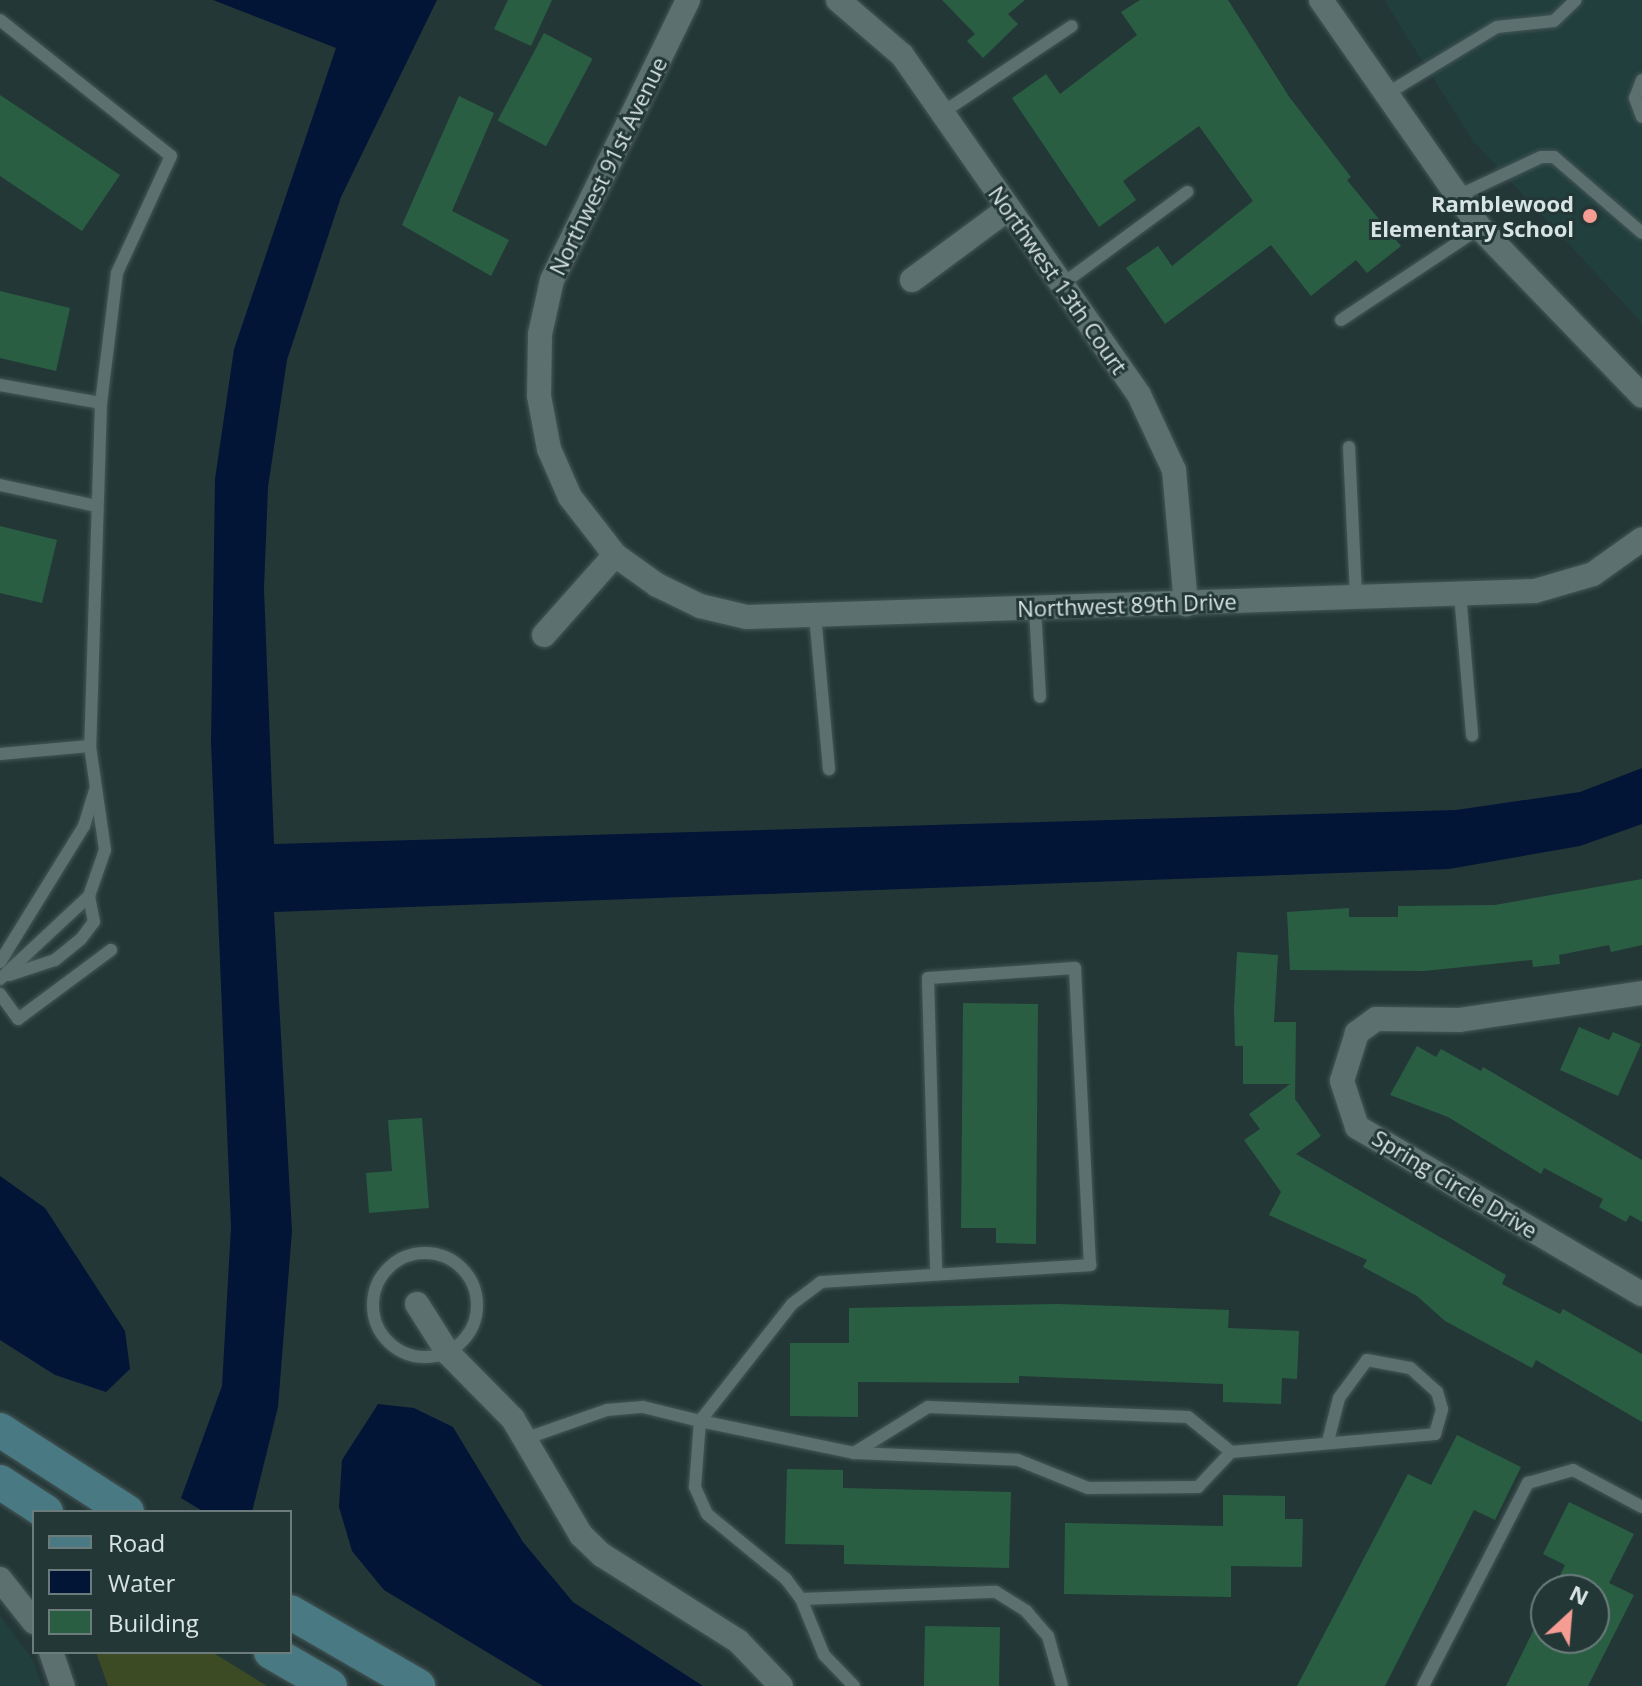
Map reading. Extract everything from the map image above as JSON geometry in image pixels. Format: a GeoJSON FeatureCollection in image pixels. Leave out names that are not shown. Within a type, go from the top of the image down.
{"type":"FeatureCollection","features":[{"type":"Feature","properties":{"kind":"street","name":"Northwest 91st Avenue"},"geometry":{"type":"LineString","coordinates":[[615,555],[570,497],[549,449],[539,396],[540,334],[552,280],[688,0]]}},
{"type":"Feature","properties":{"kind":"street","name":"Northwest 13th Court"},"geometry":{"type":"LineString","coordinates":[[838,0],[902,55],[1139,395],[1174,470],[1186,604]]}},
{"type":"Feature","properties":{"kind":"street"},"geometry":{"type":"LineString","coordinates":[[1321,0],[1460,195],[1480,228],[1642,396]]}},
{"type":"Feature","properties":{"kind":"street"},"geometry":{"type":"LineString","coordinates":[[912,280],[1008,209]]}},
{"type":"Feature","properties":{"kind":"street","name":"Northwest 89th Drive"},"geometry":{"type":"LineString","coordinates":[[615,555],[700,606],[747,617],[1535,591],[1593,574],[1642,539]]}},
{"type":"Feature","properties":{"kind":"street"},"geometry":{"type":"LineString","coordinates":[[544,635],[615,555]]}},
{"type":"Feature","properties":{"kind":"street","name":"Spring Circle Drive"},"geometry":{"type":"LineString","coordinates":[[1642,993],[1460,1020],[1376,1019],[1357,1033],[1342,1081],[1357,1127],[1642,1294]]}},
{"type":"Feature","properties":{"kind":"street"},"geometry":{"type":"LineString","coordinates":[[417,1304],[448,1353],[527,1438],[581,1535],[602,1555],[738,1641],[781,1686]]}},
{"type":"Feature","properties":{"kind":"street"},"geometry":{"type":"LineString","coordinates":[[0,1430],[124,1510]]}},
{"type":"Feature","properties":{"kind":"street"},"geometry":{"type":"LineString","coordinates":[[0,1482],[43,1510]]}},
{"type":"Feature","properties":{"kind":"street"},"geometry":{"type":"LineString","coordinates":[[0,1579],[32,1619]]}},
{"type":"Feature","properties":{"kind":"street"},"geometry":{"type":"LineString","coordinates":[[292,1613],[418,1686]]}},
{"type":"Feature","properties":{"kind":"street"},"geometry":{"type":"LineString","coordinates":[[52,1654],[63,1686]]}},
{"type":"Feature","properties":{"kind":"street"},"geometry":{"type":"LineString","coordinates":[[274,1654],[330,1686]]}},
{"type":"Feature","properties":{"kind":"lane"},"geometry":{"type":"LineString","coordinates":[[1388,93],[1497,27],[1554,21],[1576,0]]}},
{"type":"Feature","properties":{"kind":"lane"},"geometry":{"type":"LineString","coordinates":[[0,20],[171,156],[117,273],[101,403],[90,746],[105,850],[89,896],[3,978]]}},
{"type":"Feature","properties":{"kind":"lane"},"geometry":{"type":"LineString","coordinates":[[942,113],[1072,26]]}},
{"type":"Feature","properties":{"kind":"lane"},"geometry":{"type":"LineString","coordinates":[[1642,80],[1635,98],[1642,117]]}},
{"type":"Feature","properties":{"kind":"lane"},"geometry":{"type":"LineString","coordinates":[[1460,195],[1541,157],[1554,157],[1642,233]]}},
{"type":"Feature","properties":{"kind":"lane"},"geometry":{"type":"LineString","coordinates":[[1061,285],[1187,192]]}},
{"type":"Feature","properties":{"kind":"lane"},"geometry":{"type":"LineString","coordinates":[[1341,320],[1480,228]]}},
{"type":"Feature","properties":{"kind":"lane"},"geometry":{"type":"LineString","coordinates":[[0,385],[101,403]]}},
{"type":"Feature","properties":{"kind":"lane"},"geometry":{"type":"LineString","coordinates":[[1349,447],[1356,597]]}},
{"type":"Feature","properties":{"kind":"lane"},"geometry":{"type":"LineString","coordinates":[[0,485],[96,506]]}},
{"type":"Feature","properties":{"kind":"lane"},"geometry":{"type":"LineString","coordinates":[[1460,594],[1472,735]]}},
{"type":"Feature","properties":{"kind":"lane"},"geometry":{"type":"LineString","coordinates":[[1035,608],[1040,697]]}},
{"type":"Feature","properties":{"kind":"lane"},"geometry":{"type":"LineString","coordinates":[[815,615],[829,769]]}},
{"type":"Feature","properties":{"kind":"lane"},"geometry":{"type":"LineString","coordinates":[[0,754],[90,746]]}},
{"type":"Feature","properties":{"kind":"lane"},"geometry":{"type":"LineString","coordinates":[[0,962],[84,826],[96,787]]}},
{"type":"Feature","properties":{"kind":"lane"},"geometry":{"type":"LineString","coordinates":[[3,978],[55,960],[81,939],[94,922],[89,896]]}},
{"type":"Feature","properties":{"kind":"lane"},"geometry":{"type":"LineString","coordinates":[[0,994],[18,1019],[111,950]]}},
{"type":"Feature","properties":{"kind":"lane"},"geometry":{"type":"LineString","coordinates":[[854,1686],[813,1637],[801,1599],[707,1514],[695,1487],[700,1421],[792,1304],[821,1282],[936,1272],[1090,1265],[1075,968],[928,978],[936,1272]]}},
{"type":"Feature","properties":{"kind":"lane"},"geometry":{"type":"LineString","coordinates":[[431,1253],[468,1276],[476,1318],[448,1353],[404,1354],[381,1335],[373,1292],[401,1258],[431,1253]]}},
{"type":"Feature","properties":{"kind":"lane"},"geometry":{"type":"LineString","coordinates":[[527,1438],[607,1410],[643,1407],[854,1453],[1018,1460],[1088,1488],[1198,1487],[1231,1452],[1328,1441],[1435,1434],[1442,1409],[1437,1392],[1410,1368],[1367,1360],[1339,1398],[1328,1441]]}},
{"type":"Feature","properties":{"kind":"lane"},"geometry":{"type":"LineString","coordinates":[[854,1453],[928,1407],[1188,1417],[1231,1452]]}},
{"type":"Feature","properties":{"kind":"lane"},"geometry":{"type":"LineString","coordinates":[[1423,1686],[1528,1483],[1573,1470],[1642,1507]]}},
{"type":"Feature","properties":{"kind":"lane"},"geometry":{"type":"LineString","coordinates":[[801,1599],[996,1592],[1026,1611],[1048,1636],[1062,1686]]}},
{"type":"Feature","properties":{"kind":"shaded area","name":"Ramblewood Elementary School"},"geometry":{"type":"Polygon","coordinates":[[[1384,0],[1642,0],[1642,323],[1473,141],[1384,0]]]}},
{"type":"Feature","properties":{"kind":"shaded area"},"geometry":{"type":"Polygon","coordinates":[[[0,1616],[33,1660],[42,1686],[0,1686],[0,1616]]]}},
{"type":"Feature","properties":{"kind":"green space"},"geometry":{"type":"Polygon","coordinates":[[[97,1654],[215,1654],[267,1686],[108,1686],[97,1654]]]}},
{"type":"Feature","properties":{"kind":"water"},"geometry":{"type":"Polygon","coordinates":[[[213,0],[437,0],[341,197],[287,360],[268,487],[264,589],[274,844],[1456,810],[1580,792],[1642,768],[1642,824],[1580,846],[1449,869],[274,912],[292,1231],[278,1407],[252,1510],[201,1510],[181,1498],[222,1386],[231,1227],[211,743],[215,479],[234,349],[336,48],[213,0]]]}},
{"type":"Feature","properties":{"kind":"water"},"geometry":{"type":"Polygon","coordinates":[[[0,1176],[45,1208],[125,1331],[130,1369],[106,1392],[55,1375],[0,1340],[0,1176]]]}},
{"type":"Feature","properties":{"kind":"water"},"geometry":{"type":"Polygon","coordinates":[[[378,1404],[414,1408],[453,1427],[523,1542],[573,1602],[703,1686],[543,1686],[384,1590],[352,1551],[339,1507],[342,1460],[378,1404]]]}},
{"type":"Feature","properties":{"kind":"building"},"geometry":{"type":"Polygon","coordinates":[[[508,0],[552,0],[531,46],[494,29],[508,0]]]}},
{"type":"Feature","properties":{"kind":"building"},"geometry":{"type":"Polygon","coordinates":[[[942,0],[1025,0],[1008,14],[1018,24],[983,58],[967,41],[975,34],[942,0]]]}},
{"type":"Feature","properties":{"kind":"building"},"geometry":{"type":"Polygon","coordinates":[[[1140,0],[1228,0],[1290,98],[1351,177],[1347,180],[1401,246],[1367,273],[1356,260],[1311,296],[1271,245],[1165,324],[1126,268],[1158,246],[1172,266],[1253,201],[1199,126],[1123,181],[1136,200],[1099,227],[1012,98],[1046,74],[1060,94],[1137,35],[1121,12],[1140,0]]]}},
{"type":"Feature","properties":{"kind":"building"},"geometry":{"type":"Polygon","coordinates":[[[544,33],[593,59],[546,146],[498,120],[544,33]]]}},
{"type":"Feature","properties":{"kind":"building"},"geometry":{"type":"Polygon","coordinates":[[[0,95],[120,175],[82,231],[0,176],[0,95]]]}},
{"type":"Feature","properties":{"kind":"building"},"geometry":{"type":"Polygon","coordinates":[[[459,96],[494,113],[452,211],[509,240],[491,276],[402,225],[459,96]]]}},
{"type":"Feature","properties":{"kind":"building"},"geometry":{"type":"Polygon","coordinates":[[[0,291],[70,308],[56,371],[0,358],[0,291]]]}},
{"type":"Feature","properties":{"kind":"building"},"geometry":{"type":"Polygon","coordinates":[[[0,526],[57,540],[42,603],[0,593],[0,526]]]}},
{"type":"Feature","properties":{"kind":"building"},"geometry":{"type":"Polygon","coordinates":[[[1642,879],[1642,945],[1611,952],[1609,945],[1559,955],[1560,964],[1533,967],[1532,960],[1424,971],[1290,970],[1287,912],[1349,908],[1349,917],[1398,917],[1398,906],[1495,905],[1642,879]]]}},
{"type":"Feature","properties":{"kind":"building"},"geometry":{"type":"Polygon","coordinates":[[[1237,952],[1278,955],[1274,1022],[1296,1022],[1295,1099],[1321,1136],[1296,1154],[1506,1275],[1502,1284],[1560,1314],[1563,1309],[1642,1354],[1642,1422],[1536,1360],[1532,1368],[1445,1321],[1417,1296],[1363,1267],[1367,1260],[1269,1215],[1281,1192],[1244,1140],[1260,1129],[1249,1114],[1290,1084],[1243,1084],[1243,1046],[1235,1046],[1237,952]]]}},
{"type":"Feature","properties":{"kind":"building"},"geometry":{"type":"Polygon","coordinates":[[[963,1003],[1038,1004],[1036,1244],[996,1243],[996,1228],[961,1228],[963,1003]]]}},
{"type":"Feature","properties":{"kind":"building"},"geometry":{"type":"Polygon","coordinates":[[[1579,1027],[1609,1040],[1613,1032],[1641,1044],[1618,1096],[1560,1070],[1579,1027]]]}},
{"type":"Feature","properties":{"kind":"building"},"geometry":{"type":"Polygon","coordinates":[[[1417,1046],[1436,1057],[1441,1049],[1481,1071],[1483,1067],[1642,1160],[1642,1222],[1630,1215],[1626,1222],[1599,1207],[1603,1199],[1544,1168],[1541,1174],[1448,1117],[1390,1095],[1417,1046]]]}},
{"type":"Feature","properties":{"kind":"building"},"geometry":{"type":"Polygon","coordinates":[[[422,1118],[429,1208],[369,1213],[366,1173],[392,1171],[388,1120],[422,1118]]]}},
{"type":"Feature","properties":{"kind":"building"},"geometry":{"type":"Polygon","coordinates":[[[1058,1304],[1229,1310],[1228,1328],[1299,1331],[1297,1379],[1282,1378],[1281,1404],[1223,1402],[1223,1384],[1019,1376],[1019,1383],[858,1382],[858,1417],[790,1416],[790,1343],[849,1343],[849,1308],[1058,1304]]]}},
{"type":"Feature","properties":{"kind":"building"},"geometry":{"type":"Polygon","coordinates":[[[1457,1435],[1521,1467],[1495,1520],[1474,1510],[1385,1686],[1297,1686],[1408,1474],[1431,1485],[1457,1435]]]}},
{"type":"Feature","properties":{"kind":"building"},"geometry":{"type":"Polygon","coordinates":[[[787,1469],[843,1470],[843,1488],[1011,1492],[1009,1568],[844,1564],[844,1545],[785,1544],[787,1469]]]}},
{"type":"Feature","properties":{"kind":"building"},"geometry":{"type":"Polygon","coordinates":[[[1223,1495],[1285,1496],[1285,1519],[1303,1519],[1302,1567],[1231,1566],[1231,1597],[1064,1594],[1065,1523],[1223,1526],[1223,1495]]]}},
{"type":"Feature","properties":{"kind":"building"},"geometry":{"type":"Polygon","coordinates":[[[1569,1502],[1634,1534],[1610,1581],[1610,1574],[1561,1574],[1565,1565],[1543,1554],[1569,1502]]]}},
{"type":"Feature","properties":{"kind":"building"},"geometry":{"type":"Polygon","coordinates":[[[1610,1583],[1634,1595],[1610,1642],[1610,1583]]]}},
{"type":"Feature","properties":{"kind":"building"},"geometry":{"type":"Polygon","coordinates":[[[925,1626],[1000,1627],[999,1686],[924,1686],[925,1626]]]}},
{"type":"Feature","properties":{"kind":"building"},"geometry":{"type":"Polygon","coordinates":[[[1530,1637],[1530,1654],[1604,1654],[1588,1686],[1506,1686],[1530,1637]]]}},
{"type":"Feature","properties":{"kind":"place","name":"Ramblewood Elementary School"},"geometry":{"type":"Point","coordinates":[1590,216]}}]}
